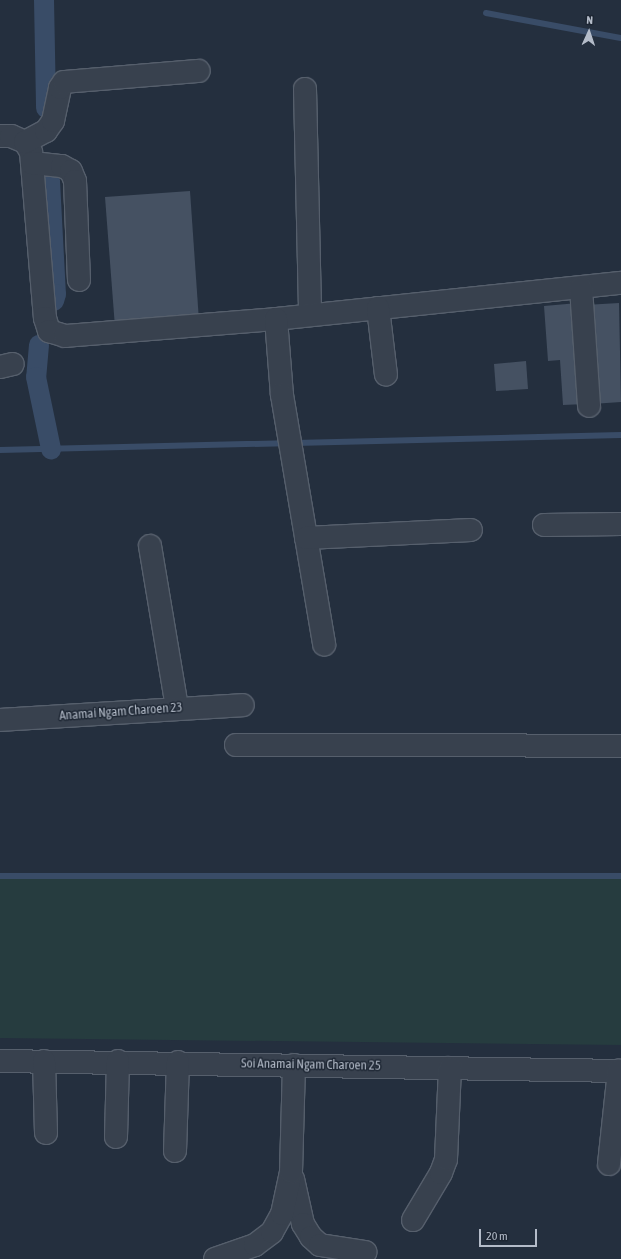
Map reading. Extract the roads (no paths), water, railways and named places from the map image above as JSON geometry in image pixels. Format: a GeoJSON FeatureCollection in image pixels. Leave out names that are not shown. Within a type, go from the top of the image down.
{"type":"FeatureCollection","features":[{"type":"Feature","properties":{"kind":"street"},"geometry":{"type":"LineString","coordinates":[[26,142],[46,131],[53,121],[60,88],[64,82],[199,71]]}},
{"type":"Feature","properties":{"kind":"street"},"geometry":{"type":"LineString","coordinates":[[305,89],[310,315]]}},
{"type":"Feature","properties":{"kind":"street"},"geometry":{"type":"LineString","coordinates":[[0,136],[11,136],[26,142]]}},
{"type":"Feature","properties":{"kind":"street"},"geometry":{"type":"LineString","coordinates":[[26,142],[32,164],[45,318],[49,331],[65,336],[276,319],[621,283],[621,289]]}},
{"type":"Feature","properties":{"kind":"street"},"geometry":{"type":"LineString","coordinates":[[32,164],[62,166],[71,171],[75,181],[79,280]]}},
{"type":"Feature","properties":{"kind":"street"},"geometry":{"type":"LineString","coordinates":[[581,288],[589,406]]}},
{"type":"Feature","properties":{"kind":"street"},"geometry":{"type":"LineString","coordinates":[[378,308],[386,375]]}},
{"type":"Feature","properties":{"kind":"street"},"geometry":{"type":"LineString","coordinates":[[276,319],[286,416],[324,644]]}},
{"type":"Feature","properties":{"kind":"street"},"geometry":{"type":"LineString","coordinates":[[544,526],[621,524]]}},
{"type":"Feature","properties":{"kind":"street"},"geometry":{"type":"LineString","coordinates":[[306,538],[471,530]]}},
{"type":"Feature","properties":{"kind":"street"},"geometry":{"type":"LineString","coordinates":[[150,546],[177,708]]}},
{"type":"Feature","properties":{"kind":"street","name":"Anamai Ngam Charoen 23"},"geometry":{"type":"LineString","coordinates":[[0,720],[243,704]]}},
{"type":"Feature","properties":{"kind":"street"},"geometry":{"type":"LineString","coordinates":[[236,745],[621,746]]}},
{"type":"Feature","properties":{"kind":"street"},"geometry":{"type":"LineString","coordinates":[[44,1060],[46,1133]]}},
{"type":"Feature","properties":{"kind":"street","name":"Soi Anamai Ngam Charoen 25"},"geometry":{"type":"LineString","coordinates":[[0,1061],[118,1061],[620,1071]]}},
{"type":"Feature","properties":{"kind":"street"},"geometry":{"type":"LineString","coordinates":[[116,1137],[118,1061]]}},
{"type":"Feature","properties":{"kind":"street"},"geometry":{"type":"LineString","coordinates":[[175,1151],[178,1062]]}},
{"type":"Feature","properties":{"kind":"street"},"geometry":{"type":"LineString","coordinates":[[215,1259],[255,1245],[272,1232],[288,1194],[291,1172],[294,1065]]}},
{"type":"Feature","properties":{"kind":"street"},"geometry":{"type":"LineString","coordinates":[[413,1220],[441,1173],[446,1159],[450,1068]]}},
{"type":"Feature","properties":{"kind":"street"},"geometry":{"type":"LineString","coordinates":[[609,1164],[620,1071]]}},
{"type":"Feature","properties":{"kind":"street"},"geometry":{"type":"LineString","coordinates":[[291,1172],[303,1224],[311,1237],[320,1245],[365,1252]]}},
{"type":"Feature","properties":{"kind":"waterway"},"geometry":{"type":"LineString","coordinates":[[44,0],[46,108]]}},
{"type":"Feature","properties":{"kind":"waterway"},"geometry":{"type":"LineString","coordinates":[[486,13],[621,38]]}},
{"type":"Feature","properties":{"kind":"waterway"},"geometry":{"type":"LineString","coordinates":[[50,181],[56,294],[54,301]]}},
{"type":"Feature","properties":{"kind":"waterway"},"geometry":{"type":"LineString","coordinates":[[39,345],[36,377],[51,449]]}},
{"type":"Feature","properties":{"kind":"waterway"},"geometry":{"type":"LineString","coordinates":[[0,450],[621,435]]}},
{"type":"Feature","properties":{"kind":"waterway"},"geometry":{"type":"LineString","coordinates":[[0,876],[621,876]]}}]}
